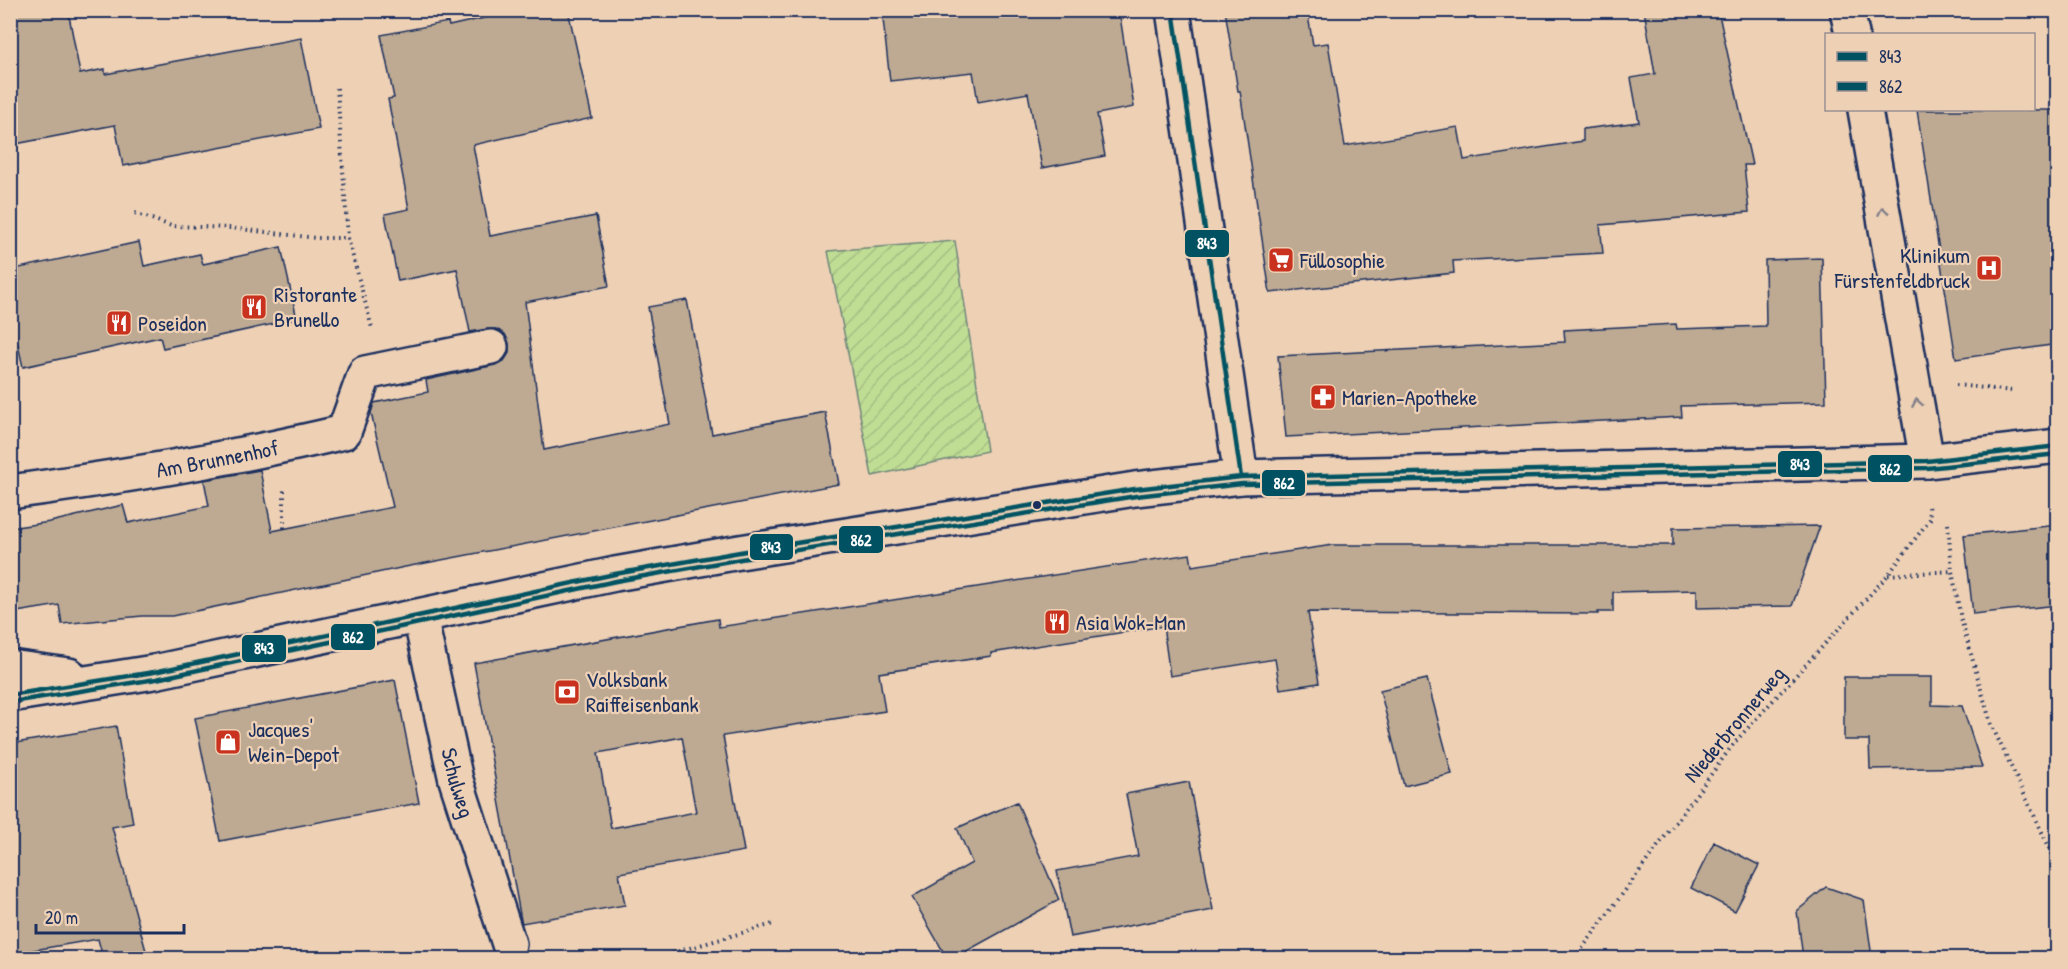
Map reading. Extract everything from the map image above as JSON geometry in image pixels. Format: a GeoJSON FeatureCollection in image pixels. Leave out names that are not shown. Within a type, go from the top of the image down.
{"type":"FeatureCollection","features":[{"type":"Feature","properties":{"kind":"street"},"geometry":{"type":"LineString","coordinates":[[1173,10],[1241,477]]}},
{"type":"Feature","properties":{"kind":"street"},"geometry":{"type":"LineString","coordinates":[[1847,10],[1852,33]]}},
{"type":"Feature","properties":{"kind":"street"},"geometry":{"type":"LineString","coordinates":[[1865,111],[1927,461]]}},
{"type":"Feature","properties":{"kind":"street","name":"Am Brunnenhof"},"geometry":{"type":"LineString","coordinates":[[10,492],[64,485],[281,447],[344,432],[365,373],[491,347]]}},
{"type":"Feature","properties":{"kind":"street"},"geometry":{"type":"LineString","coordinates":[[10,695],[154,672],[615,574],[1124,490],[1241,477],[1927,461],[2058,446]]}},
{"type":"Feature","properties":{"kind":"street","name":"Schulweg"},"geometry":{"type":"LineString","coordinates":[[420,617],[456,780],[508,944]]}},
{"type":"Feature","properties":{"kind":"street"},"geometry":{"type":"LineString","coordinates":[[10,668],[104,680]]}},
{"type":"Feature","properties":{"kind":"path"},"geometry":{"type":"LineString","coordinates":[[337,88],[348,238],[383,370]]}},
{"type":"Feature","properties":{"kind":"path"},"geometry":{"type":"LineString","coordinates":[[135,213],[171,226],[231,228],[316,238],[348,238]]}},
{"type":"Feature","properties":{"kind":"path"},"geometry":{"type":"LineString","coordinates":[[1952,385],[2013,391]]}},
{"type":"Feature","properties":{"kind":"path","name":"Niederbronnerweg"},"geometry":{"type":"LineString","coordinates":[[1575,958],[1735,742],[1888,575],[1930,519]]}},
{"type":"Feature","properties":{"kind":"path"},"geometry":{"type":"LineString","coordinates":[[1948,524],[1952,571],[1961,619],[1991,724],[2058,866]]}},
{"type":"Feature","properties":{"kind":"path"},"geometry":{"type":"LineString","coordinates":[[1888,575],[1952,571]]}},
{"type":"Feature","properties":{"kind":"path"},"geometry":{"type":"LineString","coordinates":[[656,958],[773,924]]}},
{"type":"Feature","properties":{"kind":"green space"},"geometry":{"type":"Polygon","coordinates":[[[955,241],[987,451],[872,476],[828,251],[955,241]]]}},
{"type":"Feature","properties":{"kind":"building"},"geometry":{"type":"Polygon","coordinates":[[[10,10],[68,10],[80,74],[105,69],[105,74],[301,38],[319,129],[123,166],[115,125],[10,145],[10,10]]]}},
{"type":"Feature","properties":{"kind":"building"},"geometry":{"type":"Polygon","coordinates":[[[519,10],[568,10],[592,118],[473,145],[490,236],[596,216],[609,286],[525,302],[544,450],[670,424],[648,307],[687,300],[712,434],[825,412],[839,484],[405,567],[172,616],[142,616],[62,624],[59,605],[10,613],[10,528],[50,522],[123,505],[128,523],[209,506],[204,480],[260,470],[272,531],[393,507],[371,413],[374,403],[428,392],[426,380],[495,365],[504,361],[509,353],[509,344],[505,334],[496,329],[470,332],[457,269],[398,281],[385,214],[409,209],[388,99],[394,98],[381,35],[448,22],[449,26],[519,10]]]}},
{"type":"Feature","properties":{"kind":"building"},"geometry":{"type":"Polygon","coordinates":[[[882,10],[1119,10],[1134,107],[1097,114],[1105,156],[1042,168],[1028,93],[978,102],[973,72],[890,81],[882,10]]]}},
{"type":"Feature","properties":{"kind":"building"},"geometry":{"type":"Polygon","coordinates":[[[1225,10],[1307,10],[1313,45],[1328,43],[1345,146],[1458,127],[1464,160],[1583,141],[1583,129],[1639,122],[1631,78],[1655,74],[1644,10],[1718,10],[1752,165],[1744,165],[1749,212],[1600,225],[1603,253],[1453,261],[1454,273],[1270,293],[1240,91],[1238,91],[1225,10]]]}},
{"type":"Feature","properties":{"kind":"building"},"geometry":{"type":"Polygon","coordinates":[[[2058,110],[2058,344],[1956,359],[1917,111],[2058,110]]]}},
{"type":"Feature","properties":{"kind":"building"},"geometry":{"type":"Polygon","coordinates":[[[139,242],[144,266],[200,254],[203,264],[281,247],[297,319],[163,348],[160,337],[23,367],[10,309],[10,270],[139,242]]]}},
{"type":"Feature","properties":{"kind":"building"},"geometry":{"type":"Polygon","coordinates":[[[1822,258],[1826,402],[1681,406],[1682,417],[1286,437],[1278,356],[1565,342],[1564,330],[1676,324],[1677,329],[1766,326],[1765,260],[1822,258]]]}},
{"type":"Feature","properties":{"kind":"building"},"geometry":{"type":"Polygon","coordinates":[[[2058,525],[2058,605],[1973,614],[1964,535],[2058,525]]]}},
{"type":"Feature","properties":{"kind":"building"},"geometry":{"type":"Polygon","coordinates":[[[1820,526],[1792,606],[1697,608],[1697,590],[1613,592],[1613,612],[1598,612],[1598,614],[1308,612],[1319,683],[1280,689],[1275,659],[1170,676],[1163,626],[879,673],[885,711],[723,736],[744,851],[619,873],[625,905],[522,923],[474,663],[718,619],[719,627],[1190,554],[1192,566],[1333,545],[1673,545],[1673,528],[1820,526]],[[682,737],[598,753],[611,828],[696,812],[682,737]]]}},
{"type":"Feature","properties":{"kind":"building"},"geometry":{"type":"Polygon","coordinates":[[[1844,677],[1932,677],[1932,705],[1962,706],[1982,767],[1870,769],[1869,740],[1844,740],[1844,677]]]}},
{"type":"Feature","properties":{"kind":"building"},"geometry":{"type":"Polygon","coordinates":[[[1427,679],[1452,774],[1404,786],[1380,690],[1427,679]]]}},
{"type":"Feature","properties":{"kind":"building"},"geometry":{"type":"Polygon","coordinates":[[[395,680],[419,803],[220,841],[195,718],[395,680]]]}},
{"type":"Feature","properties":{"kind":"building"},"geometry":{"type":"Polygon","coordinates":[[[116,726],[133,823],[112,827],[148,958],[103,958],[98,939],[10,954],[10,744],[116,726]]]}},
{"type":"Feature","properties":{"kind":"building"},"geometry":{"type":"Polygon","coordinates":[[[1189,782],[1213,910],[1070,937],[1057,871],[1138,856],[1126,794],[1189,782]]]}},
{"type":"Feature","properties":{"kind":"building"},"geometry":{"type":"Polygon","coordinates":[[[1017,802],[1059,900],[954,958],[947,958],[912,897],[972,863],[957,828],[1017,802]]]}},
{"type":"Feature","properties":{"kind":"building"},"geometry":{"type":"Polygon","coordinates":[[[1714,842],[1759,865],[1735,911],[1691,888],[1714,842]]]}},
{"type":"Feature","properties":{"kind":"building"},"geometry":{"type":"Polygon","coordinates":[[[1826,887],[1864,900],[1872,958],[1803,958],[1797,911],[1826,887]]]}},
{"type":"Feature","properties":{"kind":"transit line","name":"843"},"geometry":{"type":"LineString","coordinates":[[1173,10],[1241,477]]}},
{"type":"Feature","properties":{"kind":"transit line","name":"843"},"geometry":{"type":"LineString","coordinates":[[10,695],[154,672],[615,574],[1135,489],[1241,477],[1927,461],[2058,446]]}},
{"type":"Feature","properties":{"kind":"transit line","name":"862"},"geometry":{"type":"LineString","coordinates":[[11,702],[156,679],[616,581],[1136,496],[1242,484],[1927,468],[2058,454]]}},
{"type":"Feature","properties":{"kind":"place","name":"Füllosophie"},"geometry":{"type":"Point","coordinates":[1281,260]}},
{"type":"Feature","properties":{"kind":"place","name":"Klinikum Fürstenfeldbruck"},"geometry":{"type":"Point","coordinates":[1989,268]}},
{"type":"Feature","properties":{"kind":"place","name":"Ristorante Brunello"},"geometry":{"type":"Point","coordinates":[254,307]}},
{"type":"Feature","properties":{"kind":"place","name":"Poseidon"},"geometry":{"type":"Point","coordinates":[119,323]}},
{"type":"Feature","properties":{"kind":"place","name":"Marien-Apotheke"},"geometry":{"type":"Point","coordinates":[1323,397]}},
{"type":"Feature","properties":{"kind":"place","name":"Asia Wok-Man"},"geometry":{"type":"Point","coordinates":[1057,622]}},
{"type":"Feature","properties":{"kind":"place","name":"Volksbank Raiffeisenbank"},"geometry":{"type":"Point","coordinates":[567,692]}},
{"type":"Feature","properties":{"kind":"place","name":"Jacques' Wein-Depot"},"geometry":{"type":"Point","coordinates":[228,742]}}]}
